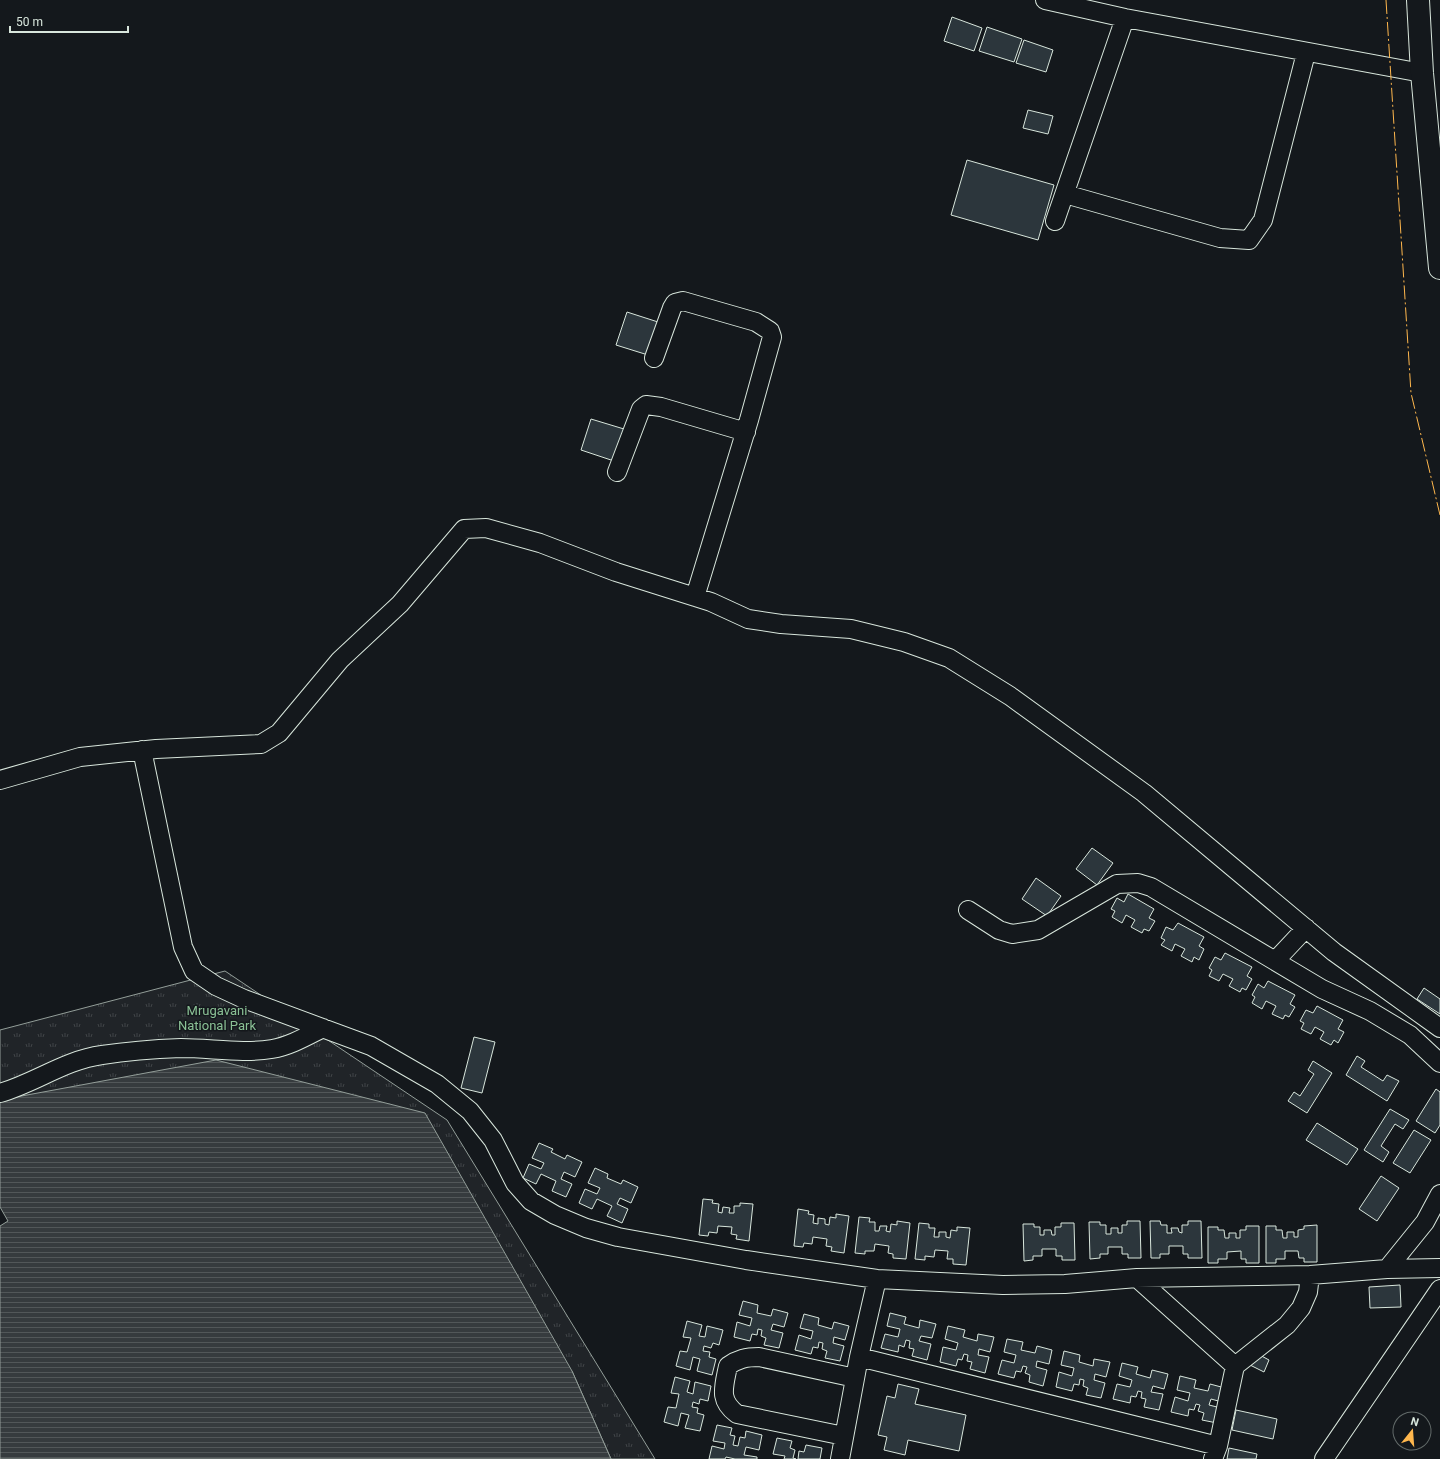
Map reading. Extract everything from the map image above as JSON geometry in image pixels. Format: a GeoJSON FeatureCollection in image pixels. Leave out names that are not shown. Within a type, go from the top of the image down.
{"type":"FeatureCollection","features":[{"type":"Feature","properties":{"kind":"main road"},"geometry":{"type":"LineString","coordinates":[[1418,0],[1422,73],[1440,268]]}},
{"type":"Feature","properties":{"kind":"street"},"geometry":{"type":"LineString","coordinates":[[1045,0],[1125,18],[1306,53],[1422,73]]}},
{"type":"Feature","properties":{"kind":"street"},"geometry":{"type":"LineString","coordinates":[[1056,221],[1125,18]]}},
{"type":"Feature","properties":{"kind":"street"},"geometry":{"type":"LineString","coordinates":[[1065,194],[1139,213],[1220,238],[1249,240],[1263,220],[1306,53]]}},
{"type":"Feature","properties":{"kind":"street"},"geometry":{"type":"LineString","coordinates":[[654,358],[672,308],[675,303],[683,301],[764,326],[770,331],[772,337],[746,432],[695,597]]}},
{"type":"Feature","properties":{"kind":"street"},"geometry":{"type":"LineString","coordinates":[[618,472],[641,410],[646,405],[661,407],[746,432]]}},
{"type":"Feature","properties":{"kind":"street"},"geometry":{"type":"LineString","coordinates":[[0,780],[80,757],[142,750],[261,744],[279,732],[340,660],[400,604],[464,530],[486,528],[695,597],[748,619],[781,624],[851,629],[904,642],[949,658],[1010,696],[1144,793],[1334,952],[1440,1028]]}},
{"type":"Feature","properties":{"kind":"street"},"geometry":{"type":"LineString","coordinates":[[142,750],[184,947],[194,971],[216,986],[244,999],[371,1046],[437,1084],[470,1111],[493,1140],[515,1183],[531,1200],[555,1215],[586,1228],[618,1237],[746,1260],[877,1279],[1003,1284],[1065,1284],[1137,1278],[1310,1275],[1388,1269],[1440,1268]]}},
{"type":"Feature","properties":{"kind":"street"},"geometry":{"type":"LineString","coordinates":[[968,910],[999,930],[1012,934],[1038,930],[1117,884],[1138,883],[1151,887],[1322,989],[1370,1012],[1410,1035],[1440,1063]]}},
{"type":"Feature","properties":{"kind":"street"},"geometry":{"type":"LineString","coordinates":[[1275,961],[1306,928]]}},
{"type":"Feature","properties":{"kind":"street"},"geometry":{"type":"LineString","coordinates":[[0,1093],[15,1088],[74,1061],[102,1055],[180,1048],[246,1050],[273,1049],[293,1043],[323,1028]]}},
{"type":"Feature","properties":{"kind":"street"},"geometry":{"type":"LineString","coordinates":[[1388,1269],[1425,1222],[1440,1194]]}},
{"type":"Feature","properties":{"kind":"street"},"geometry":{"type":"LineString","coordinates":[[859,1357],[1216,1452],[1234,1366],[1281,1329],[1301,1308],[1308,1292],[1310,1275]]}},
{"type":"Feature","properties":{"kind":"street"},"geometry":{"type":"LineString","coordinates":[[1137,1278],[1234,1366]]}},
{"type":"Feature","properties":{"kind":"street"},"geometry":{"type":"LineString","coordinates":[[842,1458],[844,1436],[859,1357],[877,1279]]}},
{"type":"Feature","properties":{"kind":"street"},"geometry":{"type":"LineString","coordinates":[[1324,1459],[1440,1289]]}},
{"type":"Feature","properties":{"kind":"street"},"geometry":{"type":"LineString","coordinates":[[844,1436],[737,1414],[728,1407],[723,1392],[728,1366],[737,1360],[747,1357],[759,1357],[855,1378]]}},
{"type":"Feature","properties":{"kind":"green space","name":"Mrugavani National Park"},"geometry":{"type":"Polygon","coordinates":[[[225,971],[447,1120],[655,1459],[611,1459],[572,1371],[0,1100],[0,1030],[225,971]]]}},
{"type":"Feature","properties":{"kind":"shaded area"},"geometry":{"type":"Polygon","coordinates":[[[216,1060],[425,1113],[572,1371],[611,1459],[0,1459],[0,1226],[8,1221],[0,1207],[0,1100],[216,1060]]]}},
{"type":"Feature","properties":{"kind":"building"},"geometry":{"type":"Polygon","coordinates":[[[952,17],[982,28],[974,51],[944,41],[952,17]]]}},
{"type":"Feature","properties":{"kind":"building"},"geometry":{"type":"Polygon","coordinates":[[[987,27],[1022,39],[1014,62],[979,51],[987,27]]]}},
{"type":"Feature","properties":{"kind":"building"},"geometry":{"type":"Polygon","coordinates":[[[1024,40],[1053,50],[1046,72],[1016,63],[1024,40]]]}},
{"type":"Feature","properties":{"kind":"building"},"geometry":{"type":"Polygon","coordinates":[[[1028,110],[1053,116],[1048,134],[1023,128],[1028,110]]]}},
{"type":"Feature","properties":{"kind":"building"},"geometry":{"type":"Polygon","coordinates":[[[967,160],[1054,185],[1038,240],[951,215],[967,160]]]}},
{"type":"Feature","properties":{"kind":"building"},"geometry":{"type":"Polygon","coordinates":[[[627,312],[658,322],[648,355],[616,345],[627,312]]]}},
{"type":"Feature","properties":{"kind":"building"},"geometry":{"type":"Polygon","coordinates":[[[591,419],[624,429],[614,461],[581,450],[591,419]]]}},
{"type":"Feature","properties":{"kind":"building"},"geometry":{"type":"Polygon","coordinates":[[[1092,848],[1113,863],[1097,885],[1076,869],[1092,848]]]}},
{"type":"Feature","properties":{"kind":"building"},"geometry":{"type":"Polygon","coordinates":[[[1036,878],[1061,896],[1047,916],[1022,899],[1036,878]]]}},
{"type":"Feature","properties":{"kind":"building"},"geometry":{"type":"Polygon","coordinates":[[[1128,894],[1154,909],[1149,918],[1155,921],[1149,931],[1144,929],[1142,933],[1131,927],[1135,920],[1126,915],[1122,923],[1112,917],[1115,911],[1111,909],[1117,898],[1124,902],[1128,894]]]}},
{"type":"Feature","properties":{"kind":"building"},"geometry":{"type":"Polygon","coordinates":[[[1178,923],[1204,937],[1199,946],[1204,949],[1199,960],[1194,957],[1192,962],[1181,956],[1185,949],[1175,944],[1172,951],[1161,945],[1165,940],[1161,938],[1166,927],[1173,930],[1178,923]]]}},
{"type":"Feature","properties":{"kind":"building"},"geometry":{"type":"Polygon","coordinates":[[[1225,953],[1252,967],[1247,976],[1252,979],[1246,990],[1242,988],[1240,992],[1229,986],[1233,979],[1223,974],[1219,981],[1209,976],[1212,970],[1209,968],[1215,957],[1221,960],[1225,953]]]}},
{"type":"Feature","properties":{"kind":"building"},"geometry":{"type":"Polygon","coordinates":[[[1268,981],[1295,995],[1290,1004],[1295,1007],[1289,1017],[1285,1015],[1283,1019],[1272,1014],[1276,1006],[1266,1001],[1262,1009],[1252,1003],[1255,997],[1252,995],[1258,984],[1264,988],[1268,981]]]}},
{"type":"Feature","properties":{"kind":"building"},"geometry":{"type":"Polygon","coordinates":[[[1424,988],[1440,999],[1440,1014],[1417,999],[1424,988]]]}},
{"type":"Feature","properties":{"kind":"building"},"geometry":{"type":"Polygon","coordinates":[[[1317,1006],[1343,1020],[1338,1029],[1344,1032],[1338,1043],[1334,1040],[1331,1045],[1320,1039],[1324,1032],[1315,1027],[1311,1034],[1301,1029],[1304,1023],[1300,1021],[1306,1010],[1313,1013],[1317,1006]]]}},
{"type":"Feature","properties":{"kind":"building"},"geometry":{"type":"Polygon","coordinates":[[[474,1037],[495,1042],[482,1093],[461,1088],[474,1037]]]}},
{"type":"Feature","properties":{"kind":"building"},"geometry":{"type":"Polygon","coordinates":[[[1357,1056],[1365,1061],[1361,1067],[1383,1081],[1387,1075],[1399,1081],[1387,1101],[1346,1075],[1357,1056]]]}},
{"type":"Feature","properties":{"kind":"building"},"geometry":{"type":"Polygon","coordinates":[[[1313,1061],[1332,1073],[1307,1113],[1288,1101],[1294,1092],[1300,1096],[1314,1074],[1308,1070],[1313,1061]]]}},
{"type":"Feature","properties":{"kind":"building"},"geometry":{"type":"Polygon","coordinates":[[[1436,1089],[1440,1092],[1440,1125],[1435,1133],[1416,1121],[1436,1089]]]}},
{"type":"Feature","properties":{"kind":"building"},"geometry":{"type":"Polygon","coordinates":[[[1390,1109],[1409,1120],[1403,1129],[1395,1124],[1381,1146],[1389,1152],[1383,1162],[1364,1150],[1390,1109]]]}},
{"type":"Feature","properties":{"kind":"building"},"geometry":{"type":"Polygon","coordinates":[[[1317,1123],[1358,1149],[1347,1165],[1306,1140],[1317,1123]]]}},
{"type":"Feature","properties":{"kind":"building"},"geometry":{"type":"Polygon","coordinates":[[[1414,1130],[1431,1140],[1410,1173],[1393,1163],[1414,1130]]]}},
{"type":"Feature","properties":{"kind":"building"},"geometry":{"type":"Polygon","coordinates":[[[539,1143],[553,1149],[551,1152],[565,1159],[567,1155],[582,1162],[575,1177],[564,1172],[561,1179],[572,1184],[566,1197],[552,1191],[556,1181],[541,1174],[536,1184],[523,1178],[529,1164],[541,1169],[544,1163],[532,1158],[539,1143]]]}},
{"type":"Feature","properties":{"kind":"building"},"geometry":{"type":"Polygon","coordinates":[[[595,1168],[608,1174],[607,1178],[621,1184],[623,1180],[638,1187],[631,1203],[620,1198],[617,1204],[628,1209],[622,1223],[607,1216],[612,1206],[597,1199],[592,1209],[579,1203],[585,1189],[597,1194],[600,1188],[588,1183],[595,1168]]]}},
{"type":"Feature","properties":{"kind":"building"},"geometry":{"type":"Polygon","coordinates":[[[1381,1176],[1399,1188],[1377,1221],[1359,1209],[1381,1176]]]}},
{"type":"Feature","properties":{"kind":"building"},"geometry":{"type":"Polygon","coordinates":[[[703,1199],[713,1200],[712,1203],[719,1204],[718,1212],[722,1213],[723,1207],[730,1208],[729,1213],[734,1213],[734,1206],[740,1206],[740,1203],[753,1204],[749,1241],[736,1239],[737,1235],[731,1234],[732,1227],[718,1226],[717,1233],[709,1232],[708,1236],[699,1235],[703,1199]]]}},
{"type":"Feature","properties":{"kind":"building"},"geometry":{"type":"Polygon","coordinates":[[[798,1209],[809,1211],[808,1214],[814,1215],[813,1223],[818,1224],[818,1218],[825,1219],[825,1224],[829,1225],[830,1217],[836,1218],[836,1214],[849,1216],[844,1253],[831,1251],[832,1247],[826,1246],[827,1239],[813,1237],[812,1244],[804,1243],[803,1247],[794,1246],[798,1209]]]}},
{"type":"Feature","properties":{"kind":"building"},"geometry":{"type":"Polygon","coordinates":[[[859,1217],[870,1218],[869,1222],[875,1222],[875,1231],[879,1231],[880,1226],[887,1226],[886,1231],[890,1232],[891,1224],[897,1225],[897,1221],[910,1223],[906,1259],[893,1258],[893,1254],[888,1253],[889,1246],[875,1244],[874,1251],[865,1251],[865,1254],[855,1253],[859,1217]]]}},
{"type":"Feature","properties":{"kind":"building"},"geometry":{"type":"Polygon","coordinates":[[[1127,1221],[1140,1221],[1141,1258],[1128,1258],[1128,1254],[1122,1254],[1122,1247],[1108,1247],[1108,1254],[1100,1254],[1100,1258],[1090,1259],[1089,1222],[1100,1222],[1100,1225],[1106,1225],[1106,1234],[1111,1234],[1111,1228],[1118,1228],[1118,1233],[1122,1233],[1122,1225],[1127,1225],[1127,1221]]]}},
{"type":"Feature","properties":{"kind":"building"},"geometry":{"type":"Polygon","coordinates":[[[1150,1221],[1160,1221],[1161,1225],[1167,1225],[1167,1233],[1172,1233],[1171,1228],[1178,1228],[1179,1232],[1182,1233],[1182,1225],[1188,1225],[1188,1221],[1201,1221],[1202,1258],[1188,1258],[1188,1254],[1183,1254],[1183,1246],[1169,1246],[1169,1254],[1160,1254],[1160,1258],[1151,1258],[1150,1221]]]}},
{"type":"Feature","properties":{"kind":"building"},"geometry":{"type":"Polygon","coordinates":[[[919,1223],[929,1224],[929,1228],[935,1228],[934,1237],[939,1237],[939,1232],[946,1232],[946,1237],[950,1238],[951,1230],[957,1231],[957,1227],[970,1228],[966,1265],[953,1264],[953,1259],[947,1259],[948,1251],[935,1250],[934,1257],[925,1256],[925,1260],[915,1259],[919,1223]]]}},
{"type":"Feature","properties":{"kind":"building"},"geometry":{"type":"Polygon","coordinates":[[[1061,1223],[1074,1223],[1075,1260],[1062,1260],[1062,1256],[1056,1256],[1056,1249],[1042,1249],[1042,1256],[1033,1256],[1033,1260],[1024,1261],[1023,1224],[1034,1224],[1034,1227],[1040,1227],[1040,1235],[1044,1235],[1044,1230],[1051,1230],[1052,1235],[1055,1235],[1055,1227],[1061,1227],[1061,1223]]]}},
{"type":"Feature","properties":{"kind":"building"},"geometry":{"type":"Polygon","coordinates":[[[1317,1225],[1317,1262],[1304,1262],[1304,1258],[1299,1258],[1298,1251],[1285,1251],[1285,1259],[1276,1259],[1276,1263],[1266,1263],[1266,1226],[1276,1226],[1276,1230],[1282,1230],[1283,1238],[1287,1238],[1287,1232],[1294,1232],[1294,1237],[1298,1237],[1298,1230],[1304,1229],[1304,1226],[1317,1225]]]}},
{"type":"Feature","properties":{"kind":"building"},"geometry":{"type":"Polygon","coordinates":[[[1246,1226],[1259,1226],[1259,1263],[1246,1263],[1246,1259],[1241,1259],[1241,1251],[1227,1252],[1227,1259],[1218,1259],[1218,1263],[1208,1263],[1208,1227],[1218,1227],[1218,1230],[1224,1230],[1225,1238],[1229,1238],[1229,1233],[1236,1233],[1236,1238],[1240,1238],[1240,1230],[1246,1230],[1246,1226]]]}},
{"type":"Feature","properties":{"kind":"building"},"geometry":{"type":"Polygon","coordinates":[[[1400,1285],[1401,1307],[1370,1308],[1369,1287],[1400,1285]]]}},
{"type":"Feature","properties":{"kind":"building"},"geometry":{"type":"Polygon","coordinates":[[[743,1301],[758,1305],[757,1313],[771,1316],[773,1309],[788,1313],[784,1327],[773,1324],[771,1330],[783,1333],[779,1348],[764,1345],[766,1338],[761,1336],[762,1330],[758,1329],[757,1335],[752,1334],[750,1341],[734,1337],[737,1322],[750,1326],[752,1318],[739,1315],[743,1301]]]}},
{"type":"Feature","properties":{"kind":"building"},"geometry":{"type":"Polygon","coordinates":[[[890,1313],[906,1317],[904,1324],[919,1328],[920,1320],[936,1324],[932,1338],[921,1336],[919,1341],[931,1344],[927,1360],[912,1356],[914,1349],[909,1348],[910,1341],[906,1340],[904,1347],[899,1345],[898,1352],[881,1348],[885,1334],[898,1337],[900,1329],[887,1326],[890,1313]]]}},
{"type":"Feature","properties":{"kind":"building"},"geometry":{"type":"Polygon","coordinates":[[[804,1314],[819,1318],[818,1325],[832,1329],[834,1322],[849,1326],[845,1340],[834,1337],[833,1343],[844,1346],[840,1361],[825,1358],[827,1351],[822,1349],[823,1343],[819,1342],[818,1348],[813,1347],[811,1354],[795,1350],[799,1335],[811,1339],[813,1331],[800,1328],[804,1314]]]}},
{"type":"Feature","properties":{"kind":"building"},"geometry":{"type":"Polygon","coordinates":[[[687,1321],[702,1325],[699,1336],[705,1337],[707,1326],[723,1330],[719,1345],[713,1343],[711,1348],[704,1346],[703,1351],[710,1352],[709,1357],[716,1359],[712,1375],[697,1371],[700,1359],[693,1357],[690,1370],[676,1366],[680,1351],[687,1352],[691,1338],[683,1337],[687,1321]]]}},
{"type":"Feature","properties":{"kind":"building"},"geometry":{"type":"Polygon","coordinates":[[[948,1326],[965,1330],[963,1337],[977,1341],[978,1334],[994,1337],[990,1352],[979,1349],[978,1355],[989,1357],[985,1373],[970,1369],[972,1362],[967,1361],[968,1355],[964,1354],[962,1360],[958,1359],[956,1366],[940,1362],[943,1347],[956,1350],[958,1343],[945,1339],[948,1326]]]}},
{"type":"Feature","properties":{"kind":"building"},"geometry":{"type":"Polygon","coordinates":[[[1007,1339],[1023,1342],[1021,1350],[1035,1353],[1037,1346],[1052,1350],[1049,1364],[1037,1361],[1036,1367],[1047,1370],[1043,1386],[1029,1382],[1030,1375],[1025,1373],[1027,1367],[1023,1366],[1021,1372],[1016,1371],[1014,1378],[998,1374],[1002,1360],[1014,1363],[1016,1355],[1004,1352],[1007,1339]]]}},
{"type":"Feature","properties":{"kind":"building"},"geometry":{"type":"Polygon","coordinates":[[[1064,1351],[1080,1355],[1079,1362],[1093,1366],[1094,1359],[1110,1362],[1106,1377],[1095,1374],[1094,1380],[1105,1383],[1101,1398],[1086,1395],[1088,1388],[1083,1386],[1084,1380],[1080,1379],[1079,1385],[1074,1384],[1072,1391],[1056,1387],[1059,1372],[1072,1376],[1074,1368],[1061,1365],[1064,1351]]]}},
{"type":"Feature","properties":{"kind":"building"},"geometry":{"type":"Polygon","coordinates":[[[1256,1353],[1269,1360],[1264,1372],[1250,1365],[1256,1353]]]}},
{"type":"Feature","properties":{"kind":"building"},"geometry":{"type":"Polygon","coordinates":[[[1122,1363],[1138,1367],[1136,1374],[1150,1378],[1152,1370],[1168,1374],[1164,1389],[1153,1386],[1151,1392],[1163,1394],[1159,1410],[1144,1407],[1146,1399],[1141,1398],[1142,1392],[1138,1391],[1136,1397],[1131,1396],[1130,1403],[1113,1399],[1117,1384],[1130,1387],[1132,1380],[1119,1376],[1122,1363]]]}},
{"type":"Feature","properties":{"kind":"building"},"geometry":{"type":"Polygon","coordinates":[[[1180,1376],[1196,1380],[1194,1388],[1208,1391],[1210,1384],[1225,1388],[1222,1402],[1211,1399],[1209,1405],[1221,1408],[1217,1423],[1202,1420],[1204,1413],[1198,1411],[1200,1405],[1196,1404],[1194,1410],[1189,1409],[1188,1416],[1171,1412],[1175,1397],[1188,1401],[1190,1393],[1177,1390],[1180,1376]]]}},
{"type":"Feature","properties":{"kind":"building"},"geometry":{"type":"Polygon","coordinates":[[[675,1377],[690,1381],[687,1392],[693,1394],[695,1382],[711,1386],[708,1401],[700,1399],[699,1404],[693,1402],[692,1407],[698,1408],[697,1413],[704,1415],[700,1431],[685,1428],[689,1415],[681,1413],[678,1426],[664,1422],[668,1407],[676,1408],[679,1394],[671,1393],[675,1377]]]}},
{"type":"Feature","properties":{"kind":"building"},"geometry":{"type":"Polygon","coordinates":[[[898,1384],[919,1389],[915,1404],[966,1415],[959,1451],[908,1440],[905,1455],[884,1450],[887,1437],[878,1435],[887,1396],[895,1398],[898,1384]]]}},
{"type":"Feature","properties":{"kind":"building"},"geometry":{"type":"Polygon","coordinates":[[[1236,1410],[1277,1419],[1273,1439],[1232,1430],[1236,1410]]]}},
{"type":"Feature","properties":{"kind":"building"},"geometry":{"type":"Polygon","coordinates":[[[717,1425],[732,1428],[730,1435],[735,1436],[733,1445],[738,1446],[740,1437],[745,1438],[746,1431],[762,1435],[759,1450],[746,1447],[744,1455],[757,1457],[757,1459],[735,1459],[726,1457],[725,1459],[709,1459],[712,1446],[724,1449],[725,1443],[713,1441],[717,1425]]]}},
{"type":"Feature","properties":{"kind":"building"},"geometry":{"type":"Polygon","coordinates":[[[777,1438],[792,1441],[790,1448],[795,1450],[793,1458],[796,1459],[784,1459],[785,1456],[773,1454],[777,1438]]]}},
{"type":"Feature","properties":{"kind":"building"},"geometry":{"type":"Polygon","coordinates":[[[806,1445],[822,1448],[820,1459],[798,1459],[799,1451],[804,1452],[806,1445]]]}},
{"type":"Feature","properties":{"kind":"building"},"geometry":{"type":"Polygon","coordinates":[[[1229,1448],[1257,1454],[1256,1459],[1227,1459],[1229,1448]]]}},
{"type":"Feature","properties":{"kind":"power"},"geometry":{"type":"LineString","coordinates":[[1386,0],[1411,393],[1440,515]]}}]}
